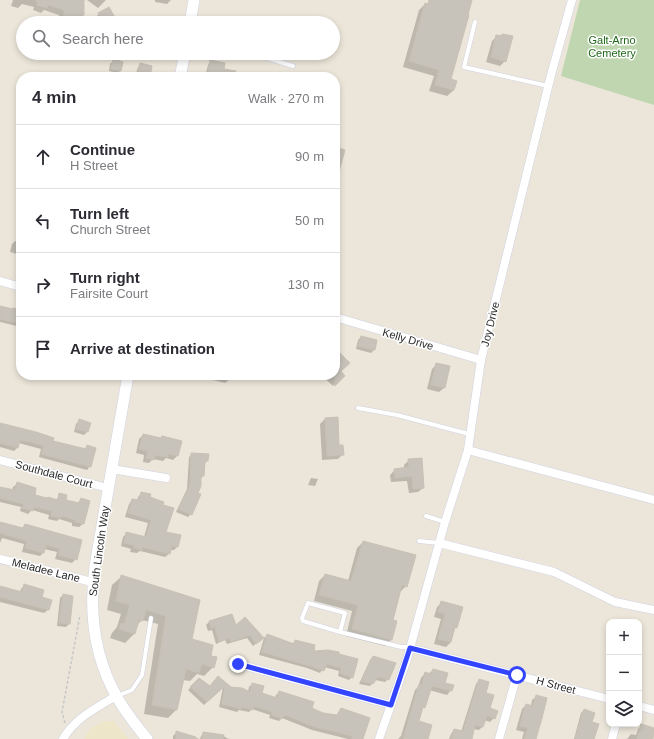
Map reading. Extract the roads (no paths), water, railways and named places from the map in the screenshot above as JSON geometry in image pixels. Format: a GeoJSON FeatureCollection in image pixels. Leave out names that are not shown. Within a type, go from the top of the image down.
{"type":"FeatureCollection","features":[{"type":"Feature","properties":{"kind":"main road"},"geometry":{"type":"LineString","coordinates":[[191,16],[194,0]]}},
{"type":"Feature","properties":{"kind":"main road"},"geometry":{"type":"LineString","coordinates":[[181,72],[184,60]]}},
{"type":"Feature","properties":{"kind":"main road","name":"South Lincoln Way"},"geometry":{"type":"LineString","coordinates":[[127,380],[92,582],[92,618],[95,638],[104,669],[116,696],[147,739]]}},
{"type":"Feature","properties":{"kind":"street","name":"Joy Drive"},"geometry":{"type":"LineString","coordinates":[[379,739],[410,648],[445,522],[468,450],[469,434],[481,360],[548,86],[572,0]]}},
{"type":"Feature","properties":{"kind":"street"},"geometry":{"type":"LineString","coordinates":[[0,281],[16,286]]}},
{"type":"Feature","properties":{"kind":"street","name":"Kelly Drive"},"geometry":{"type":"LineString","coordinates":[[340,318],[481,360]]}},
{"type":"Feature","properties":{"kind":"street"},"geometry":{"type":"LineString","coordinates":[[468,450],[654,500]]}},
{"type":"Feature","properties":{"kind":"street","name":"Southdale Court"},"geometry":{"type":"LineString","coordinates":[[0,460],[108,488]]}},
{"type":"Feature","properties":{"kind":"street"},"geometry":{"type":"LineString","coordinates":[[112,469],[166,478]]}},
{"type":"Feature","properties":{"kind":"street"},"geometry":{"type":"LineString","coordinates":[[439,543],[554,572],[615,602],[654,610]]}},
{"type":"Feature","properties":{"kind":"street","name":"Meladee Lane"},"geometry":{"type":"LineString","coordinates":[[0,559],[92,582]]}},
{"type":"Feature","properties":{"kind":"street","name":"H Street"},"geometry":{"type":"LineString","coordinates":[[410,648],[606,698]]}},
{"type":"Feature","properties":{"kind":"street"},"geometry":{"type":"LineString","coordinates":[[238,664],[391,705]]}},
{"type":"Feature","properties":{"kind":"street"},"geometry":{"type":"LineString","coordinates":[[499,739],[517,675]]}},
{"type":"Feature","properties":{"kind":"street"},"geometry":{"type":"LineString","coordinates":[[63,739],[80,718],[116,696]]}},
{"type":"Feature","properties":{"kind":"street"},"geometry":{"type":"LineString","coordinates":[[642,707],[654,710]]}},
{"type":"Feature","properties":{"kind":"street"},"geometry":{"type":"LineString","coordinates":[[612,739],[615,727]]}},
{"type":"Feature","properties":{"kind":"lane"},"geometry":{"type":"LineString","coordinates":[[476,22],[464,67],[548,86]]}},
{"type":"Feature","properties":{"kind":"lane"},"geometry":{"type":"LineString","coordinates":[[274,60],[294,66]]}},
{"type":"Feature","properties":{"kind":"lane"},"geometry":{"type":"LineString","coordinates":[[358,408],[397,415],[469,434]]}},
{"type":"Feature","properties":{"kind":"lane"},"geometry":{"type":"LineString","coordinates":[[426,516],[445,522]]}},
{"type":"Feature","properties":{"kind":"lane"},"geometry":{"type":"LineString","coordinates":[[419,541],[439,543]]}},
{"type":"Feature","properties":{"kind":"lane"},"geometry":{"type":"LineString","coordinates":[[340,632],[345,612],[308,603],[302,620],[340,632],[410,648]]}},
{"type":"Feature","properties":{"kind":"lane"},"geometry":{"type":"LineString","coordinates":[[116,696],[132,690],[142,675],[152,618]]}},
{"type":"Feature","properties":{"kind":"park label","name":"Galt-Arno Cemetery"},"geometry":{"type":"Point","coordinates":[612,46]}}]}
